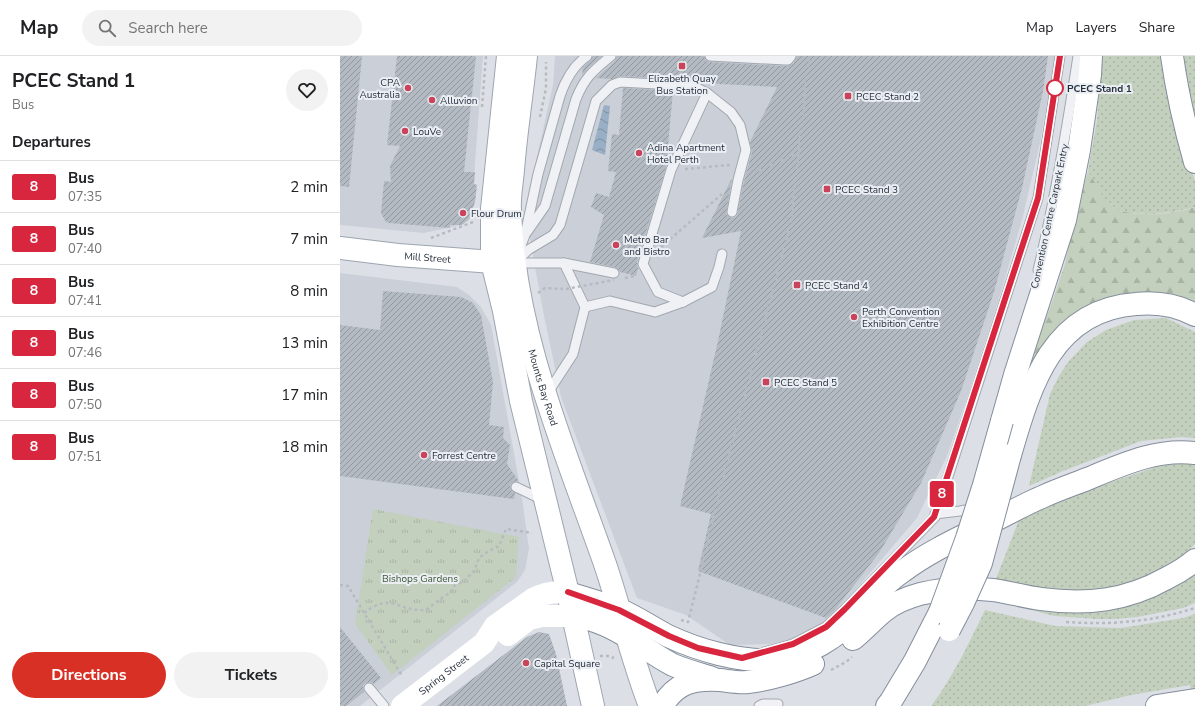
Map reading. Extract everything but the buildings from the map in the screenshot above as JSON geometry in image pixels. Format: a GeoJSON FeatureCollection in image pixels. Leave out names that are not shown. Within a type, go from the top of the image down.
{"type":"FeatureCollection","features":[{"type":"Feature","properties":{"kind":"main road","name":"Mounts Bay Road"},"geometry":{"type":"LineString","coordinates":[[508,56],[492,209],[492,262],[504,311],[522,401],[568,592],[593,706]]}},
{"type":"Feature","properties":{"kind":"main road"},"geometry":{"type":"LineString","coordinates":[[903,706],[941,622],[1010,456],[1010,423],[1015,375],[1065,220],[1079,150],[1090,75],[1091,56]]}},
{"type":"Feature","properties":{"kind":"main road"},"geometry":{"type":"LineString","coordinates":[[1172,56],[1177,89],[1187,135],[1195,162]]}},
{"type":"Feature","properties":{"kind":"main road","name":"Mounts Bay Road"},"geometry":{"type":"LineString","coordinates":[[536,57],[514,160],[510,209],[514,263],[528,334],[546,395],[567,460],[606,566],[650,706]]}},
{"type":"Feature","properties":{"kind":"main road","name":"Mill Street"},"geometry":{"type":"LineString","coordinates":[[340,248],[398,255],[514,263]]}},
{"type":"Feature","properties":{"kind":"main road"},"geometry":{"type":"LineString","coordinates":[[887,706],[941,622],[984,485],[1010,423],[1026,403],[1036,378],[1054,347],[1063,337],[1086,319],[1113,307],[1127,304],[1159,304],[1182,309],[1195,315]]}},
{"type":"Feature","properties":{"kind":"main road"},"geometry":{"type":"LineString","coordinates":[[568,592],[619,610],[669,636],[698,648],[742,658],[772,660],[788,658],[816,648],[847,626],[886,585],[903,571],[932,552],[1041,497],[1126,463],[1143,458],[1175,452],[1195,453]]}},
{"type":"Feature","properties":{"kind":"main road"},"geometry":{"type":"LineString","coordinates":[[662,706],[671,692],[685,684],[703,680],[747,682],[781,675],[806,667],[827,657],[845,645],[885,610],[919,594],[940,590],[965,588],[994,590],[1040,599],[1069,602],[1105,600],[1141,591],[1178,572],[1195,560]]}},
{"type":"Feature","properties":{"kind":"main road","name":"Spring Street"},"geometry":{"type":"LineString","coordinates":[[402,706],[484,643],[495,626],[533,599],[551,592],[568,592]]}},
{"type":"Feature","properties":{"kind":"main road","name":"Spring Street"},"geometry":{"type":"LineString","coordinates":[[484,643],[501,640],[529,619],[546,615],[573,616],[594,620],[601,623],[628,637],[673,665],[718,680]]}},
{"type":"Feature","properties":{"kind":"main road"},"geometry":{"type":"LineString","coordinates":[[1158,706],[1194,701]]}},
{"type":"Feature","properties":{"kind":"lane"},"geometry":{"type":"LineString","coordinates":[[526,235],[538,174],[563,86],[572,71],[582,59],[587,56]]}},
{"type":"Feature","properties":{"kind":"lane"},"geometry":{"type":"LineString","coordinates":[[514,263],[526,235],[544,206],[576,99],[581,88],[593,71],[611,56]]}},
{"type":"Feature","properties":{"kind":"lane"},"geometry":{"type":"LineString","coordinates":[[710,56],[788,60],[791,56]]}},
{"type":"Feature","properties":{"kind":"lane"},"geometry":{"type":"LineString","coordinates":[[742,658],[793,644],[826,627],[934,517],[1038,198],[1060,56]]}},
{"type":"Feature","properties":{"kind":"lane","name":"Convention Centre Carpark Entry"},"geometry":{"type":"LineString","coordinates":[[1015,375],[1050,220],[1069,119],[1078,56]]}},
{"type":"Feature","properties":{"kind":"lane"},"geometry":{"type":"LineString","coordinates":[[514,263],[528,250],[553,235],[560,225],[596,101],[612,85],[620,82],[693,86],[707,93],[730,112],[740,125],[746,150],[732,212]]}},
{"type":"Feature","properties":{"kind":"lane"},"geometry":{"type":"LineString","coordinates":[[683,302],[658,292],[643,264],[671,170],[707,93]]}},
{"type":"Feature","properties":{"kind":"lane"},"geometry":{"type":"LineString","coordinates":[[585,307],[610,301],[655,312],[683,302],[712,287],[722,254]]}},
{"type":"Feature","properties":{"kind":"lane"},"geometry":{"type":"LineString","coordinates":[[514,263],[564,263],[614,276]]}},
{"type":"Feature","properties":{"kind":"lane"},"geometry":{"type":"LineString","coordinates":[[546,395],[573,354],[585,307],[564,263]]}},
{"type":"Feature","properties":{"kind":"lane"},"geometry":{"type":"LineString","coordinates":[[516,487],[546,502]]}},
{"type":"Feature","properties":{"kind":"lane"},"geometry":{"type":"LineString","coordinates":[[935,514],[1041,497]]}},
{"type":"Feature","properties":{"kind":"lane"},"geometry":{"type":"LineString","coordinates":[[369,688],[384,706]]}},
{"type":"Feature","properties":{"kind":"lane"},"geometry":{"type":"LineString","coordinates":[[759,706],[763,704],[778,704]]}},
{"type":"Feature","properties":{"kind":"path"},"geometry":{"type":"LineString","coordinates":[[482,111],[486,56]]}},
{"type":"Feature","properties":{"kind":"path"},"geometry":{"type":"LineString","coordinates":[[688,622],[718,497],[790,222],[809,56]]}},
{"type":"Feature","properties":{"kind":"path"},"geometry":{"type":"LineString","coordinates":[[536,57],[546,88],[540,118]]}},
{"type":"Feature","properties":{"kind":"path"},"geometry":{"type":"LineString","coordinates":[[536,295],[545,288],[566,289],[614,276],[640,275],[643,264],[738,180],[798,153]]}},
{"type":"Feature","properties":{"kind":"path"},"geometry":{"type":"LineString","coordinates":[[671,170],[743,164]]}},
{"type":"Feature","properties":{"kind":"path"},"geometry":{"type":"LineString","coordinates":[[424,240],[474,221]]}},
{"type":"Feature","properties":{"kind":"path"},"geometry":{"type":"LineString","coordinates":[[364,613],[372,606],[391,602],[412,610],[426,610],[451,592],[454,586],[470,576],[474,571],[479,558],[499,546],[506,529],[532,533]]}},
{"type":"Feature","properties":{"kind":"path"},"geometry":{"type":"LineString","coordinates":[[340,585],[348,586],[402,676]]}},
{"type":"Feature","properties":{"kind":"shaded area"},"geometry":{"type":"Polygon","coordinates":[[[340,56],[483,56],[471,217],[468,221],[457,226],[424,233],[340,225],[340,56]]]}},
{"type":"Feature","properties":{"kind":"shaded area"},"geometry":{"type":"Polygon","coordinates":[[[555,56],[1055,56],[1040,143],[1022,220],[998,302],[947,456],[917,518],[829,621],[801,637],[770,644],[730,645],[686,615],[637,598],[561,397],[542,306],[525,210],[553,85],[555,56]]]}},
{"type":"Feature","properties":{"kind":"shaded area"},"geometry":{"type":"Polygon","coordinates":[[[340,273],[457,287],[469,295],[481,307],[491,325],[522,498],[529,549],[525,570],[517,582],[360,706],[340,706],[340,273]]]}},
{"type":"Feature","properties":{"kind":"green space"},"geometry":{"type":"Polygon","coordinates":[[[1102,56],[1164,56],[1184,146],[1195,181],[1195,207],[1173,212],[1152,214],[1126,213],[1116,209],[1102,196],[1088,171],[1097,120],[1102,56]]]}},
{"type":"Feature","properties":{"kind":"green space"},"geometry":{"type":"Polygon","coordinates":[[[1179,56],[1195,56],[1195,130],[1179,56]]]}},
{"type":"Feature","properties":{"kind":"green space"},"geometry":{"type":"Polygon","coordinates":[[[1088,171],[1106,200],[1120,211],[1135,214],[1161,214],[1195,207],[1195,303],[1177,295],[1147,292],[1124,294],[1099,301],[1077,312],[1055,329],[1024,374],[1051,305],[1065,264],[1074,219],[1088,171]]]}},
{"type":"Feature","properties":{"kind":"green space"},"geometry":{"type":"Polygon","coordinates":[[[1166,318],[1195,332],[1195,438],[1181,437],[1141,441],[1063,471],[1029,486],[1050,394],[1068,362],[1087,342],[1106,330],[1134,320],[1166,318]]]}},
{"type":"Feature","properties":{"kind":"green space"},"geometry":{"type":"Polygon","coordinates":[[[1195,461],[1195,544],[1182,556],[1166,567],[1132,582],[1114,588],[1095,591],[1059,591],[996,579],[1020,517],[1099,486],[1156,467],[1195,461]]]}},
{"type":"Feature","properties":{"kind":"green space","name":"Bishops Gardens"},"geometry":{"type":"Polygon","coordinates":[[[373,509],[519,537],[516,577],[392,675],[355,624],[373,509]]]}},
{"type":"Feature","properties":{"kind":"green space"},"geometry":{"type":"Polygon","coordinates":[[[1195,574],[1195,603],[1183,608],[1137,617],[1097,619],[1054,616],[1008,604],[1061,611],[1103,611],[1151,599],[1181,584],[1195,574]]]}},
{"type":"Feature","properties":{"kind":"green space"},"geometry":{"type":"Polygon","coordinates":[[[985,610],[1055,626],[1121,628],[1183,618],[1195,614],[1195,706],[1193,706],[1190,685],[1131,695],[1085,706],[931,706],[954,672],[985,610]]]}},
{"type":"Feature","properties":{"kind":"water"},"geometry":{"type":"Polygon","coordinates":[[[604,105],[610,106],[605,155],[592,150],[604,105]]]}},
{"type":"Feature","properties":{"kind":"bus line","name":"8"},"geometry":{"type":"LineString","coordinates":[[568,592],[619,610],[669,636],[698,648],[742,658],[793,644],[826,627],[934,517],[1038,198],[1060,56]]}},
{"type":"Feature","properties":{"kind":"place","name":"Elizabeth Quay Bus Station"},"geometry":{"type":"Point","coordinates":[682,66]}},
{"type":"Feature","properties":{"kind":"place","name":"CPA Australia"},"geometry":{"type":"Point","coordinates":[408,88]}},
{"type":"Feature","properties":{"kind":"place","name":"PCEC Stand 1"},"geometry":{"type":"Point","coordinates":[1055,88]}},
{"type":"Feature","properties":{"kind":"place","name":"PCEC Stand 2"},"geometry":{"type":"Point","coordinates":[848,96]}},
{"type":"Feature","properties":{"kind":"place","name":"Alluvion"},"geometry":{"type":"Point","coordinates":[432,100]}},
{"type":"Feature","properties":{"kind":"place","name":"LouVe"},"geometry":{"type":"Point","coordinates":[405,131]}},
{"type":"Feature","properties":{"kind":"place","name":"Adina Apartment Hotel Perth"},"geometry":{"type":"Point","coordinates":[639,153]}},
{"type":"Feature","properties":{"kind":"place","name":"PCEC Stand 3"},"geometry":{"type":"Point","coordinates":[827,189]}},
{"type":"Feature","properties":{"kind":"place","name":"Flour Drum"},"geometry":{"type":"Point","coordinates":[463,213]}},
{"type":"Feature","properties":{"kind":"place","name":"Metro Bar and Bistro"},"geometry":{"type":"Point","coordinates":[616,245]}},
{"type":"Feature","properties":{"kind":"place","name":"PCEC Stand 4"},"geometry":{"type":"Point","coordinates":[797,285]}},
{"type":"Feature","properties":{"kind":"place","name":"Perth Convention Exhibition Centre"},"geometry":{"type":"Point","coordinates":[854,317]}},
{"type":"Feature","properties":{"kind":"place","name":"PCEC Stand 5"},"geometry":{"type":"Point","coordinates":[766,382]}},
{"type":"Feature","properties":{"kind":"place","name":"Forrest Centre"},"geometry":{"type":"Point","coordinates":[424,455]}},
{"type":"Feature","properties":{"kind":"place","name":"Capital Square"},"geometry":{"type":"Point","coordinates":[526,663]}}]}
